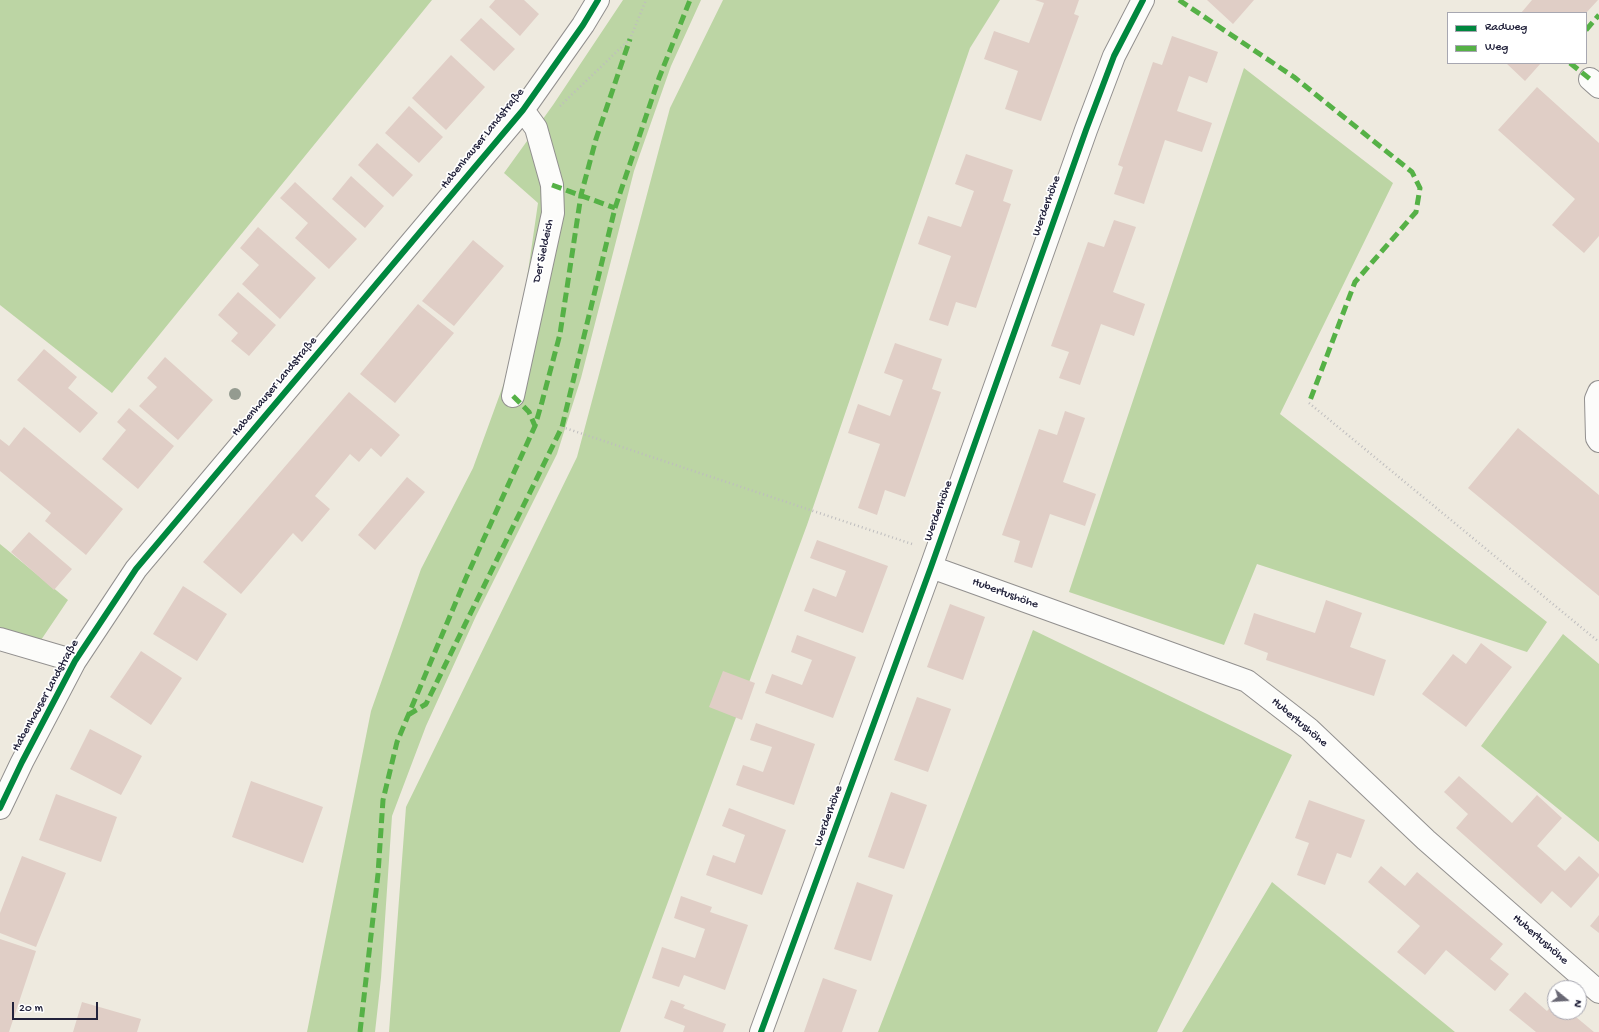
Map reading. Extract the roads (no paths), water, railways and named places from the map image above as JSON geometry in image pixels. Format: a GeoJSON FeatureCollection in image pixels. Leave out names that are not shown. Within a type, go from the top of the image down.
{"type":"FeatureCollection","features":[{"type":"Feature","properties":{"kind":"street","name":"Habenhauser Landstraße"},"geometry":{"type":"LineString","coordinates":[[0,808],[22,762],[75,661],[136,569],[523,110],[583,25],[598,0]]}},
{"type":"Feature","properties":{"kind":"street","name":"Werderhöhe"},"geometry":{"type":"LineString","coordinates":[[761,1032],[931,567],[1086,130],[1114,56],[1143,0]]}},
{"type":"Feature","properties":{"kind":"street","name":"Der Sieldeich"},"geometry":{"type":"LineString","coordinates":[[513,396],[552,213],[552,185],[536,128],[523,110]]}},
{"type":"Feature","properties":{"kind":"street"},"geometry":{"type":"LineString","coordinates":[[1599,392],[1596,399],[1597,438],[1599,441]]}},
{"type":"Feature","properties":{"kind":"street","name":"Hubertushöhe"},"geometry":{"type":"LineString","coordinates":[[931,567],[1247,681],[1309,729],[1426,840],[1599,992]]}},
{"type":"Feature","properties":{"kind":"street"},"geometry":{"type":"LineString","coordinates":[[0,639],[75,661]]}}]}
